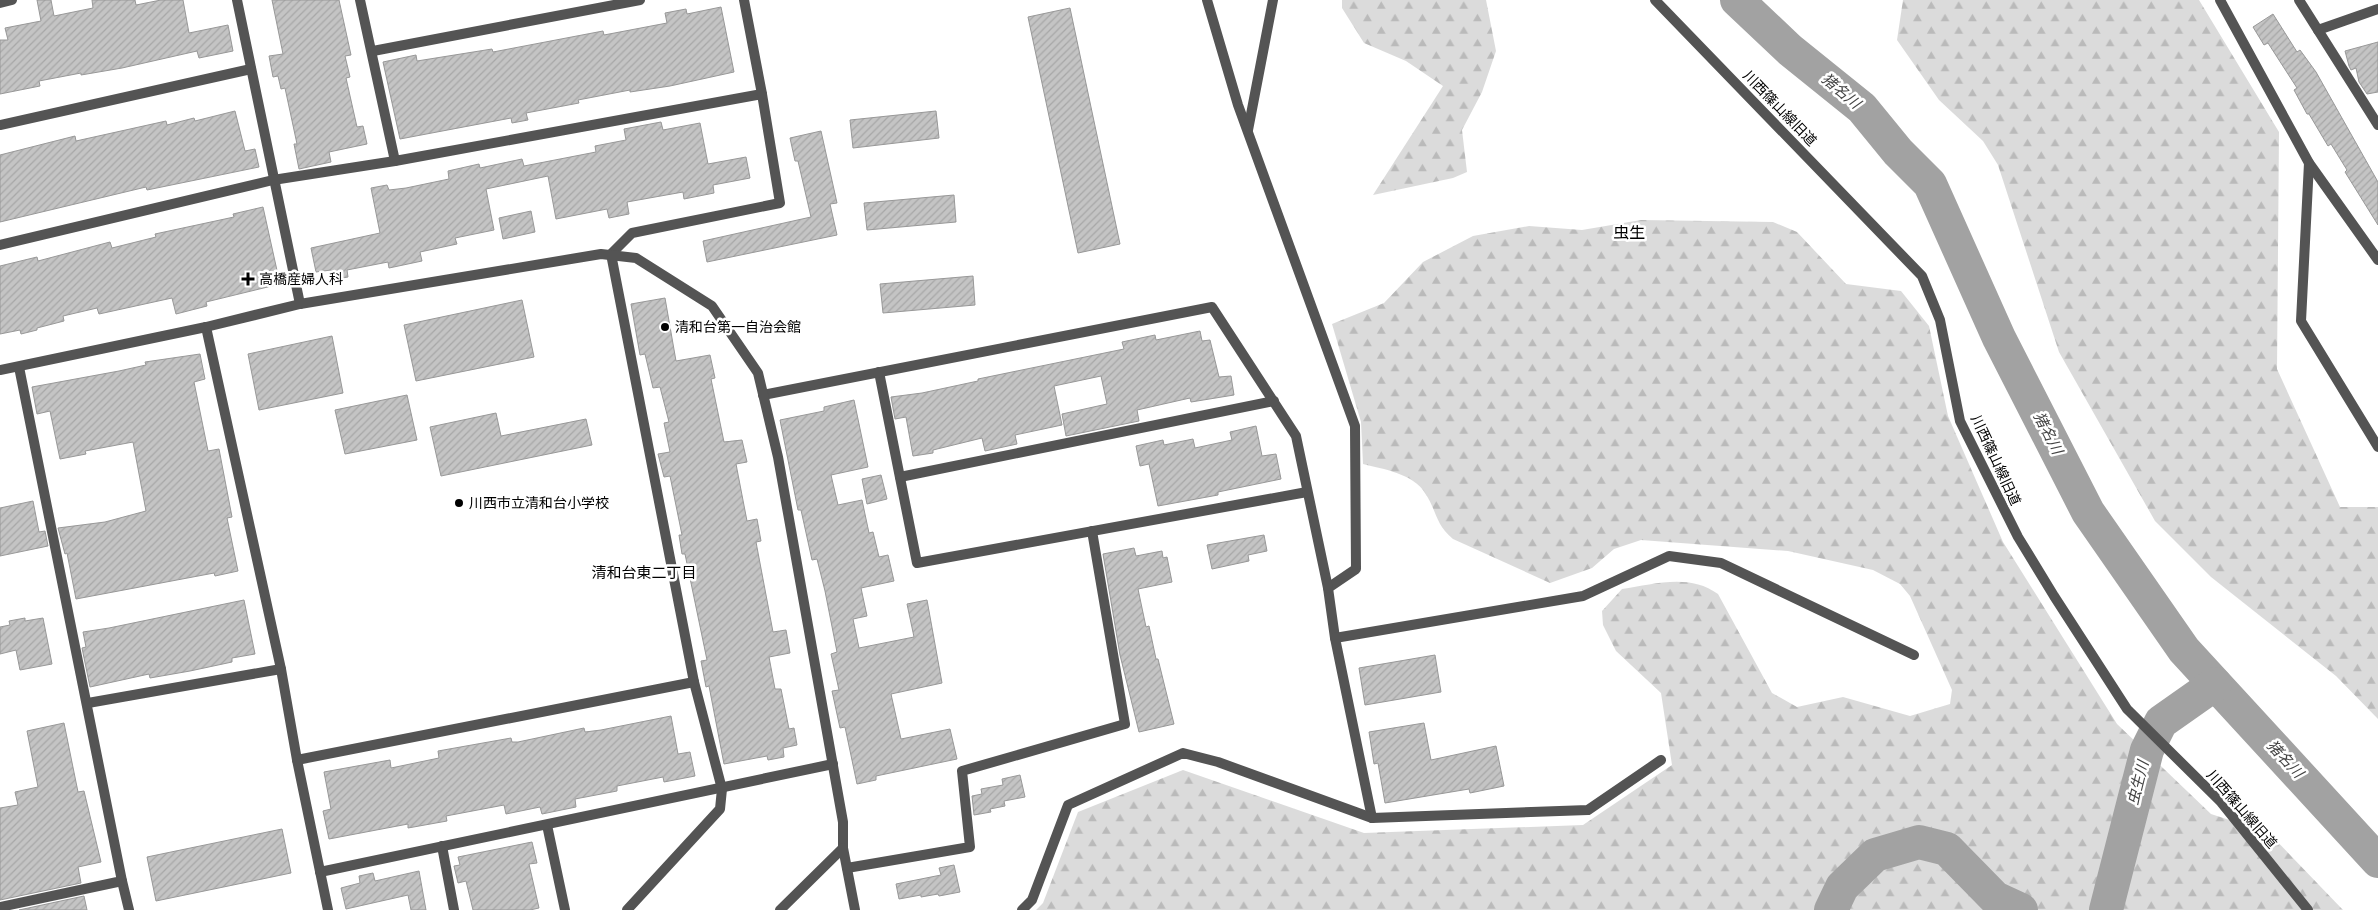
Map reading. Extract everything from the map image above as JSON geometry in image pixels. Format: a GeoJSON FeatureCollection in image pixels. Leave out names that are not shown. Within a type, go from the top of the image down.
{"type":"FeatureCollection","features":[{"type":"Feature","properties":{"kind":"street"},"geometry":{"type":"LineString","coordinates":[[0,3],[12,0]]}},
{"type":"Feature","properties":{"kind":"street"},"geometry":{"type":"LineString","coordinates":[[237,0],[300,304]]}},
{"type":"Feature","properties":{"kind":"street"},"geometry":{"type":"LineString","coordinates":[[360,0],[373,51],[395,160]]}},
{"type":"Feature","properties":{"kind":"street"},"geometry":{"type":"LineString","coordinates":[[373,51],[640,0]]}},
{"type":"Feature","properties":{"kind":"street"},"geometry":{"type":"LineString","coordinates":[[611,254],[632,233],[780,203],[744,0]]}},
{"type":"Feature","properties":{"kind":"street"},"geometry":{"type":"LineString","coordinates":[[1207,0],[1248,131],[1356,426],[1356,569],[1328,588]]}},
{"type":"Feature","properties":{"kind":"street"},"geometry":{"type":"LineString","coordinates":[[1248,131],[1273,0]]}},
{"type":"Feature","properties":{"kind":"street","name":"川西篠山線旧道"},"geometry":{"type":"LineString","coordinates":[[1655,0],[1922,276],[1940,320],[1960,421],[2018,537],[2038,571],[2127,709],[2221,802],[2308,910]]}},
{"type":"Feature","properties":{"kind":"street"},"geometry":{"type":"LineString","coordinates":[[2220,0],[2309,163],[2378,260]]}},
{"type":"Feature","properties":{"kind":"street"},"geometry":{"type":"LineString","coordinates":[[2299,0],[2376,119]]}},
{"type":"Feature","properties":{"kind":"street"},"geometry":{"type":"LineString","coordinates":[[2318,30],[2378,9]]}},
{"type":"Feature","properties":{"kind":"street"},"geometry":{"type":"LineString","coordinates":[[0,125],[251,69]]}},
{"type":"Feature","properties":{"kind":"street"},"geometry":{"type":"LineString","coordinates":[[0,245],[273,180],[762,94]]}},
{"type":"Feature","properties":{"kind":"street"},"geometry":{"type":"LineString","coordinates":[[2309,163],[2301,321],[2378,447]]}},
{"type":"Feature","properties":{"kind":"street"},"geometry":{"type":"LineString","coordinates":[[611,254],[694,682],[722,788],[720,810],[627,910]]}},
{"type":"Feature","properties":{"kind":"street"},"geometry":{"type":"LineString","coordinates":[[0,370],[206,327],[300,304],[566,259],[611,254],[636,258],[712,306],[758,373],[778,457],[843,822],[843,848],[855,910]]}},
{"type":"Feature","properties":{"kind":"street"},"geometry":{"type":"LineString","coordinates":[[763,396],[1212,307],[1296,436],[1328,588],[1335,638],[1372,818]]}},
{"type":"Feature","properties":{"kind":"street"},"geometry":{"type":"LineString","coordinates":[[206,327],[281,669],[297,760],[328,910]]}},
{"type":"Feature","properties":{"kind":"street"},"geometry":{"type":"LineString","coordinates":[[19,367],[129,910]]}},
{"type":"Feature","properties":{"kind":"street"},"geometry":{"type":"LineString","coordinates":[[879,372],[917,563],[1308,492]]}},
{"type":"Feature","properties":{"kind":"street"},"geometry":{"type":"LineString","coordinates":[[900,477],[1274,401]]}},
{"type":"Feature","properties":{"kind":"street"},"geometry":{"type":"LineString","coordinates":[[847,868],[970,847],[962,771],[1125,724],[1092,531]]}},
{"type":"Feature","properties":{"kind":"street"},"geometry":{"type":"LineString","coordinates":[[1335,638],[1583,596],[1669,556],[1721,563],[1914,655]]}},
{"type":"Feature","properties":{"kind":"street"},"geometry":{"type":"LineString","coordinates":[[88,703],[281,669]]}},
{"type":"Feature","properties":{"kind":"street"},"geometry":{"type":"LineString","coordinates":[[297,760],[694,682]]}},
{"type":"Feature","properties":{"kind":"street"},"geometry":{"type":"LineString","coordinates":[[1022,910],[1032,900],[1068,805],[1183,752],[1218,762],[1372,818],[1588,810],[1661,760]]}},
{"type":"Feature","properties":{"kind":"street"},"geometry":{"type":"LineString","coordinates":[[320,872],[833,764]]}},
{"type":"Feature","properties":{"kind":"street"},"geometry":{"type":"LineString","coordinates":[[547,825],[565,910]]}},
{"type":"Feature","properties":{"kind":"street"},"geometry":{"type":"LineString","coordinates":[[442,846],[454,910]]}},
{"type":"Feature","properties":{"kind":"street"},"geometry":{"type":"LineString","coordinates":[[780,910],[843,848]]}},
{"type":"Feature","properties":{"kind":"street"},"geometry":{"type":"LineString","coordinates":[[0,907],[122,881]]}},
{"type":"Feature","properties":{"kind":"green space"},"geometry":{"type":"Polygon","coordinates":[[[1342,0],[1486,0],[1496,51],[1482,92],[1462,130],[1467,172],[1453,178],[1373,195],[1443,86],[1406,61],[1364,43],[1342,8],[1342,0]]]}},
{"type":"Feature","properties":{"kind":"green space"},"geometry":{"type":"Polygon","coordinates":[[[1903,0],[2199,0],[2279,132],[2277,369],[2340,507],[2378,507],[2378,719],[2336,676],[2211,577],[2155,521],[2059,352],[1998,165],[1983,141],[1939,100],[1897,40],[1903,0]]]}},
{"type":"Feature","properties":{"kind":"green space"},"geometry":{"type":"Polygon","coordinates":[[[1641,220],[1773,222],[1797,232],[1846,284],[1901,291],[1929,326],[1948,416],[2003,542],[2117,724],[2211,814],[2269,833],[2343,910],[1036,910],[1043,903],[1078,812],[1183,770],[1364,833],[1583,825],[1672,765],[1661,693],[1616,651],[1603,625],[1602,611],[1622,589],[1659,583],[1684,582],[1696,584],[1718,594],[1772,693],[1797,707],[1843,697],[1910,716],[1950,704],[1952,690],[1910,596],[1900,584],[1873,570],[1788,551],[1641,540],[1614,549],[1592,568],[1550,583],[1453,539],[1439,523],[1425,493],[1413,481],[1389,470],[1363,464],[1361,422],[1332,324],[1384,303],[1423,262],[1473,236],[1529,226],[1582,230],[1641,220]]]}},
{"type":"Feature","properties":{"kind":"building"},"geometry":{"type":"Polygon","coordinates":[[[37,0],[51,0],[54,16],[93,8],[92,0],[135,0],[136,5],[161,0],[183,0],[189,33],[228,25],[233,51],[199,58],[197,51],[122,68],[39,81],[40,86],[0,94],[0,40],[8,40],[5,28],[41,21],[37,0]]]}},
{"type":"Feature","properties":{"kind":"building"},"geometry":{"type":"Polygon","coordinates":[[[272,0],[339,0],[351,55],[345,56],[350,77],[346,78],[357,127],[363,126],[367,144],[329,152],[331,162],[299,169],[294,144],[297,144],[285,88],[281,89],[278,76],[273,77],[269,56],[283,54],[272,0]]]}},
{"type":"Feature","properties":{"kind":"building"},"geometry":{"type":"Polygon","coordinates":[[[721,7],[734,72],[670,86],[630,92],[630,90],[578,100],[579,103],[526,113],[528,120],[512,123],[511,118],[400,139],[383,62],[416,55],[417,61],[492,49],[493,52],[603,31],[604,35],[667,23],[665,13],[686,9],[687,14],[721,7]]]}},
{"type":"Feature","properties":{"kind":"building"},"geometry":{"type":"Polygon","coordinates":[[[1070,8],[1120,244],[1078,253],[1028,17],[1070,8]]]}},
{"type":"Feature","properties":{"kind":"building"},"geometry":{"type":"Polygon","coordinates":[[[2273,14],[2297,52],[2300,50],[2316,72],[2378,182],[2378,225],[2345,172],[2347,170],[2331,144],[2328,146],[2309,114],[2307,114],[2294,90],[2297,88],[2268,43],[2264,45],[2253,27],[2273,14]]]}},
{"type":"Feature","properties":{"kind":"building"},"geometry":{"type":"Polygon","coordinates":[[[2378,42],[2378,92],[2367,94],[2359,82],[2356,68],[2351,70],[2345,51],[2378,42]]]}},
{"type":"Feature","properties":{"kind":"building"},"geometry":{"type":"Polygon","coordinates":[[[235,111],[245,151],[255,149],[259,167],[147,190],[146,187],[0,222],[0,155],[75,136],[76,141],[166,121],[167,125],[194,118],[195,121],[235,111]]]}},
{"type":"Feature","properties":{"kind":"building"},"geometry":{"type":"Polygon","coordinates":[[[936,111],[939,138],[853,148],[850,120],[936,111]]]}},
{"type":"Feature","properties":{"kind":"building"},"geometry":{"type":"Polygon","coordinates":[[[661,122],[663,130],[700,123],[708,164],[746,157],[750,178],[713,185],[714,193],[684,199],[683,192],[627,202],[629,214],[609,218],[607,209],[556,219],[548,176],[486,189],[494,230],[455,238],[457,244],[420,252],[422,261],[389,268],[388,262],[347,270],[348,277],[333,280],[331,270],[316,272],[311,248],[380,233],[371,188],[387,185],[389,190],[449,179],[448,171],[479,164],[480,168],[522,159],[524,166],[596,152],[595,146],[626,140],[624,129],[661,122]]]}},
{"type":"Feature","properties":{"kind":"building"},"geometry":{"type":"Polygon","coordinates":[[[821,131],[837,203],[830,204],[837,235],[707,262],[703,241],[811,217],[798,161],[795,161],[790,138],[821,131]]]}},
{"type":"Feature","properties":{"kind":"building"},"geometry":{"type":"Polygon","coordinates":[[[954,195],[956,222],[867,230],[864,203],[954,195]]]}},
{"type":"Feature","properties":{"kind":"building"},"geometry":{"type":"Polygon","coordinates":[[[263,207],[280,284],[206,302],[207,306],[176,314],[172,298],[99,314],[97,308],[63,316],[64,321],[37,328],[37,330],[21,334],[20,330],[0,334],[0,266],[37,257],[38,261],[110,242],[112,248],[156,237],[155,234],[234,217],[233,214],[263,207]]]}},
{"type":"Feature","properties":{"kind":"building"},"geometry":{"type":"Polygon","coordinates":[[[531,211],[535,232],[503,239],[499,218],[531,211]]]}},
{"type":"Feature","properties":{"kind":"building"},"geometry":{"type":"Polygon","coordinates":[[[973,276],[975,305],[883,313],[880,284],[973,276]]]}},
{"type":"Feature","properties":{"kind":"building"},"geometry":{"type":"Polygon","coordinates":[[[665,298],[676,361],[710,355],[715,378],[711,379],[724,442],[742,440],[747,462],[736,464],[747,521],[757,519],[761,541],[756,542],[773,632],[786,630],[790,653],[769,657],[775,689],[781,689],[789,729],[794,728],[797,745],[783,748],[784,757],[768,760],[767,756],[724,764],[709,686],[706,687],[701,661],[707,660],[685,554],[682,554],[679,535],[682,535],[670,476],[664,477],[658,454],[670,452],[664,423],[669,422],[660,387],[653,388],[645,354],[640,355],[631,304],[665,298]]]}},
{"type":"Feature","properties":{"kind":"building"},"geometry":{"type":"Polygon","coordinates":[[[522,300],[534,357],[416,381],[404,325],[522,300]]]}},
{"type":"Feature","properties":{"kind":"building"},"geometry":{"type":"Polygon","coordinates":[[[1200,331],[1202,341],[1210,340],[1219,377],[1231,376],[1234,395],[1191,402],[1190,398],[1137,410],[1139,421],[1066,436],[1062,414],[1107,404],[1101,376],[1054,386],[1062,425],[1015,435],[1017,444],[985,451],[982,438],[933,450],[933,453],[913,456],[906,417],[895,419],[891,397],[922,393],[978,381],[978,379],[1124,349],[1122,342],[1155,335],[1156,340],[1200,331]]]}},
{"type":"Feature","properties":{"kind":"building"},"geometry":{"type":"Polygon","coordinates":[[[332,336],[343,393],[259,410],[248,354],[332,336]]]}},
{"type":"Feature","properties":{"kind":"building"},"geometry":{"type":"Polygon","coordinates":[[[200,354],[205,379],[194,382],[208,451],[219,449],[232,517],[227,518],[238,571],[215,576],[214,573],[76,599],[67,553],[65,554],[58,528],[105,522],[146,511],[133,442],[85,451],[86,454],[60,459],[50,411],[37,414],[32,387],[119,371],[146,365],[145,362],[200,354]]]}},
{"type":"Feature","properties":{"kind":"building"},"geometry":{"type":"Polygon","coordinates":[[[407,395],[417,440],[345,454],[335,410],[407,395]]]}},
{"type":"Feature","properties":{"kind":"building"},"geometry":{"type":"Polygon","coordinates":[[[854,400],[868,467],[831,475],[838,505],[862,500],[869,533],[873,532],[879,557],[888,555],[894,581],[861,588],[867,616],[853,619],[859,648],[914,637],[907,604],[927,600],[942,683],[891,694],[901,739],[950,729],[957,759],[876,776],[876,780],[857,784],[845,727],[840,728],[832,691],[839,690],[831,654],[837,652],[825,591],[817,559],[812,560],[801,510],[798,510],[780,420],[824,411],[824,407],[854,400]]]}},
{"type":"Feature","properties":{"kind":"building"},"geometry":{"type":"Polygon","coordinates":[[[496,413],[501,436],[586,419],[592,445],[441,476],[430,427],[496,413]]]}},
{"type":"Feature","properties":{"kind":"building"},"geometry":{"type":"Polygon","coordinates":[[[1256,426],[1262,456],[1276,454],[1281,479],[1218,492],[1218,495],[1158,506],[1149,464],[1140,466],[1136,446],[1163,440],[1164,445],[1193,439],[1195,448],[1232,440],[1230,432],[1256,426]]]}},
{"type":"Feature","properties":{"kind":"building"},"geometry":{"type":"Polygon","coordinates":[[[881,475],[887,499],[867,504],[862,479],[881,475]]]}},
{"type":"Feature","properties":{"kind":"building"},"geometry":{"type":"Polygon","coordinates":[[[33,501],[39,532],[45,531],[48,546],[0,556],[0,508],[33,501]]]}},
{"type":"Feature","properties":{"kind":"building"},"geometry":{"type":"Polygon","coordinates":[[[1264,535],[1267,551],[1248,555],[1249,561],[1212,569],[1207,545],[1264,535]]]}},
{"type":"Feature","properties":{"kind":"building"},"geometry":{"type":"Polygon","coordinates":[[[1134,548],[1136,556],[1162,551],[1163,558],[1167,557],[1172,582],[1138,589],[1146,627],[1149,626],[1174,724],[1139,732],[1120,655],[1103,554],[1134,548]]]}},
{"type":"Feature","properties":{"kind":"building"},"geometry":{"type":"Polygon","coordinates":[[[244,600],[255,654],[232,658],[232,662],[190,671],[150,678],[149,674],[90,687],[82,648],[86,647],[83,632],[244,600]]]}},
{"type":"Feature","properties":{"kind":"building"},"geometry":{"type":"Polygon","coordinates":[[[25,618],[25,621],[43,618],[52,664],[20,670],[16,650],[0,654],[0,627],[10,625],[9,621],[25,618]]]}},
{"type":"Feature","properties":{"kind":"building"},"geometry":{"type":"Polygon","coordinates":[[[1435,655],[1441,692],[1365,705],[1359,668],[1435,655]]]}},
{"type":"Feature","properties":{"kind":"building"},"geometry":{"type":"Polygon","coordinates":[[[671,716],[678,754],[690,752],[695,776],[664,782],[663,777],[617,786],[617,791],[575,799],[576,807],[542,814],[540,807],[506,814],[504,805],[446,816],[447,821],[408,828],[408,824],[329,839],[323,811],[331,809],[324,772],[390,760],[391,768],[439,758],[438,751],[511,738],[512,742],[518,742],[584,728],[585,732],[601,730],[671,716]]]}},
{"type":"Feature","properties":{"kind":"building"},"geometry":{"type":"Polygon","coordinates":[[[64,723],[78,792],[84,791],[101,862],[78,867],[81,883],[0,900],[0,808],[18,805],[15,792],[38,787],[27,731],[64,723]]]}},
{"type":"Feature","properties":{"kind":"building"},"geometry":{"type":"Polygon","coordinates":[[[1424,723],[1431,760],[1496,746],[1504,786],[1470,793],[1469,789],[1385,803],[1378,763],[1374,764],[1369,732],[1424,723]]]}},
{"type":"Feature","properties":{"kind":"building"},"geometry":{"type":"Polygon","coordinates":[[[1020,775],[1025,797],[1004,801],[1005,806],[990,809],[991,812],[974,815],[972,796],[982,794],[981,789],[1003,785],[1002,779],[1020,775]]]}},
{"type":"Feature","properties":{"kind":"building"},"geometry":{"type":"Polygon","coordinates":[[[282,829],[291,873],[156,901],[147,857],[282,829]]]}},
{"type":"Feature","properties":{"kind":"building"},"geometry":{"type":"Polygon","coordinates":[[[532,842],[537,863],[529,864],[539,908],[530,910],[473,910],[466,881],[458,883],[454,866],[460,865],[458,857],[532,842]]]}},
{"type":"Feature","properties":{"kind":"building"},"geometry":{"type":"Polygon","coordinates":[[[954,865],[960,892],[939,896],[938,894],[921,897],[921,895],[899,899],[896,884],[941,875],[939,868],[954,865]]]}},
{"type":"Feature","properties":{"kind":"building"},"geometry":{"type":"Polygon","coordinates":[[[419,871],[426,910],[411,910],[408,895],[346,909],[341,888],[360,883],[359,876],[373,873],[375,881],[419,871]]]}},
{"type":"Feature","properties":{"kind":"building"},"geometry":{"type":"Polygon","coordinates":[[[84,896],[87,910],[19,910],[84,896]]]}},
{"type":"Feature","properties":{"kind":"waterway","name":"猪名川"},"geometry":{"type":"LineString","coordinates":[[1737,0],[1790,50],[1862,108],[1898,152],[1930,184],[1999,338],[2088,512],[2184,650],[2378,861]]}},
{"type":"Feature","properties":{"kind":"waterway","name":"虫生川"},"geometry":{"type":"LineString","coordinates":[[2106,910],[2147,750],[2161,722],[2215,684]]}},
{"type":"Feature","properties":{"kind":"waterway","name":"虫生川"},"geometry":{"type":"LineString","coordinates":[[1831,910],[1842,887],[1875,855],[1919,842],[1947,849],[1995,898],[2021,910]]}},
{"type":"Feature","properties":{"kind":"place","name":"高橋産婦人科"},"geometry":{"type":"Point","coordinates":[248,279]}},
{"type":"Feature","properties":{"kind":"place","name":"清和台第一自治会館"},"geometry":{"type":"Point","coordinates":[665,327]}},
{"type":"Feature","properties":{"kind":"place","name":"川西市立清和台小学校"},"geometry":{"type":"Point","coordinates":[459,503]}},
{"type":"Feature","properties":{"kind":"district","name":"虫生"},"geometry":{"type":"Point","coordinates":[1629,232]}},
{"type":"Feature","properties":{"kind":"district","name":"清和台東二丁目"},"geometry":{"type":"Point","coordinates":[644,573]}}]}
